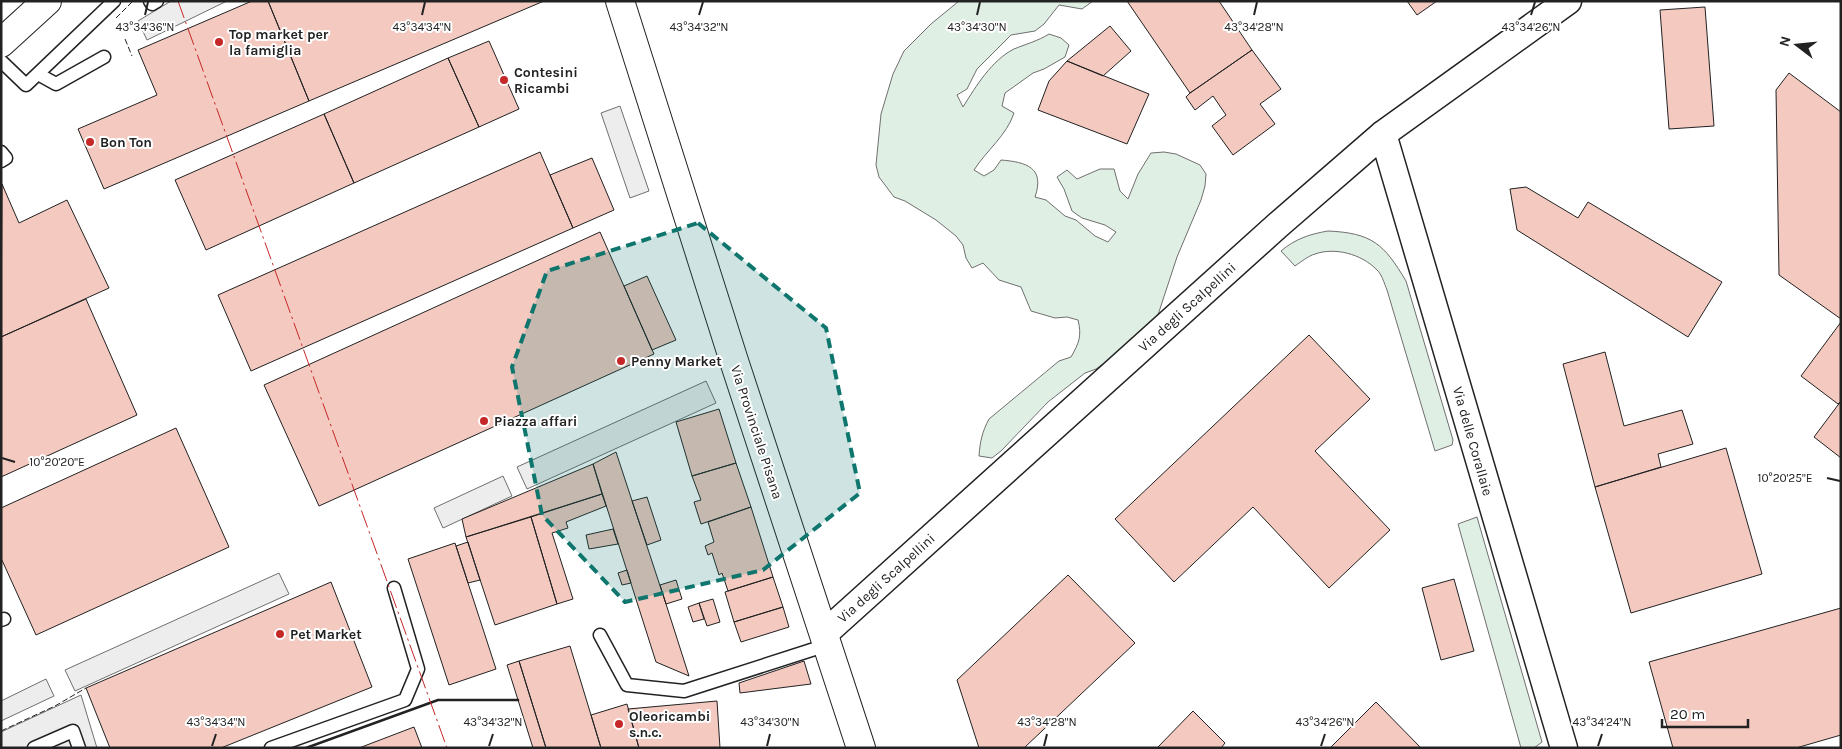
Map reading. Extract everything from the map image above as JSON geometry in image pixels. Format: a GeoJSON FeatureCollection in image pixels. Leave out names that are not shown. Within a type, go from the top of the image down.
{"type":"FeatureCollection","features":[{"type":"Feature","properties":{"kind":"street"},"geometry":{"type":"LineString","coordinates":[[1,43],[47,1]]}},
{"type":"Feature","properties":{"kind":"street","name":"Via Provinciale Pisana"},"geometry":{"type":"LineString","coordinates":[[620,1],[860,748]]}},
{"type":"Feature","properties":{"kind":"street","name":"Via degli Scalpellini"},"geometry":{"type":"LineString","coordinates":[[825,640],[1249,250],[1383,134],[1568,1]]}},
{"type":"Feature","properties":{"kind":"street","name":"Via delle Corallaie"},"geometry":{"type":"LineString","coordinates":[[1383,134],[1564,748]]}},
{"type":"Feature","properties":{"kind":"lane"},"geometry":{"type":"LineString","coordinates":[[1,61],[26,85],[114,1]]}},
{"type":"Feature","properties":{"kind":"lane"},"geometry":{"type":"LineString","coordinates":[[150,1],[152,4],[156,1]]}},
{"type":"Feature","properties":{"kind":"lane"},"geometry":{"type":"LineString","coordinates":[[38,74],[56,84],[104,58]]}},
{"type":"Feature","properties":{"kind":"lane"},"geometry":{"type":"LineString","coordinates":[[1,152],[6,158],[1,161]]}},
{"type":"Feature","properties":{"kind":"lane"},"geometry":{"type":"LineString","coordinates":[[271,748],[405,700],[418,669],[394,588]]}},
{"type":"Feature","properties":{"kind":"lane"},"geometry":{"type":"LineString","coordinates":[[600,635],[626,685],[684,690],[825,640]]}},
{"type":"Feature","properties":{"kind":"lane"},"geometry":{"type":"LineString","coordinates":[[34,748],[73,731],[79,748]]}},
{"type":"Feature","properties":{"kind":"highlighted area"},"geometry":{"type":"Polygon","coordinates":[[[698,223],[826,328],[860,493],[763,570],[625,602],[542,515],[512,367],[547,271],[698,223]]]}},
{"type":"Feature","properties":{"kind":"green space"},"geometry":{"type":"Polygon","coordinates":[[[959,1],[1093,1],[1082,9],[1059,5],[1044,24],[1035,31],[1011,35],[977,69],[967,89],[957,95],[963,107],[979,82],[992,67],[1014,49],[1049,34],[1061,38],[1069,45],[1065,57],[1033,73],[1005,93],[1002,106],[1014,113],[1011,121],[974,170],[984,176],[994,170],[1001,160],[1019,163],[1032,168],[1038,179],[1035,197],[1046,200],[1065,216],[1076,220],[1095,236],[1108,242],[1116,232],[1105,225],[1082,218],[1072,211],[1064,189],[1057,177],[1067,170],[1077,179],[1100,169],[1114,169],[1120,191],[1128,199],[1138,174],[1151,153],[1164,152],[1176,154],[1200,165],[1206,174],[1201,200],[1177,257],[1154,327],[1096,369],[1085,373],[1048,402],[992,458],[979,456],[982,437],[989,419],[1059,361],[1071,357],[1078,343],[1080,331],[1078,320],[1067,317],[1055,318],[1031,311],[1021,287],[999,280],[983,263],[972,268],[966,258],[963,245],[956,236],[936,220],[905,201],[894,197],[879,177],[876,165],[881,114],[893,74],[904,51],[931,24],[959,1]]]}},
{"type":"Feature","properties":{"kind":"green space"},"geometry":{"type":"Polygon","coordinates":[[[1328,231],[1356,234],[1375,243],[1391,258],[1406,281],[1453,440],[1452,445],[1435,451],[1387,290],[1378,271],[1363,259],[1347,253],[1331,251],[1315,254],[1295,266],[1281,251],[1303,238],[1328,231]]]}},
{"type":"Feature","properties":{"kind":"green space"},"geometry":{"type":"Polygon","coordinates":[[[1477,517],[1542,742],[1534,748],[1521,748],[1458,524],[1477,517]]]}},
{"type":"Feature","properties":{"kind":"shaded area"},"geometry":{"type":"Polygon","coordinates":[[[171,1],[227,1],[147,40],[138,21],[171,1]]]}},
{"type":"Feature","properties":{"kind":"shaded area"},"geometry":{"type":"Polygon","coordinates":[[[620,106],[649,191],[630,198],[601,113],[620,106]]]}},
{"type":"Feature","properties":{"kind":"shaded area"},"geometry":{"type":"Polygon","coordinates":[[[706,381],[716,403],[527,489],[517,467],[706,381]]]}},
{"type":"Feature","properties":{"kind":"shaded area"},"geometry":{"type":"Polygon","coordinates":[[[503,476],[512,496],[443,528],[434,508],[503,476]]]}},
{"type":"Feature","properties":{"kind":"shaded area"},"geometry":{"type":"Polygon","coordinates":[[[279,573],[289,594],[75,691],[65,670],[279,573]]]}},
{"type":"Feature","properties":{"kind":"shaded area"},"geometry":{"type":"Polygon","coordinates":[[[46,679],[54,696],[1,721],[1,701],[46,679]]]}},
{"type":"Feature","properties":{"kind":"shaded area"},"geometry":{"type":"Polygon","coordinates":[[[81,695],[97,748],[1,748],[1,732],[81,695]]]}},
{"type":"Feature","properties":{"kind":"building"},"geometry":{"type":"Polygon","coordinates":[[[252,1],[268,1],[309,101],[104,189],[78,129],[157,95],[138,50],[252,1]]]}},
{"type":"Feature","properties":{"kind":"building"},"geometry":{"type":"Polygon","coordinates":[[[268,1],[544,1],[309,101],[268,1]]]}},
{"type":"Feature","properties":{"kind":"building"},"geometry":{"type":"Polygon","coordinates":[[[1127,1],[1219,1],[1252,50],[1190,93],[1127,1]]]}},
{"type":"Feature","properties":{"kind":"building"},"geometry":{"type":"Polygon","coordinates":[[[1407,1],[1437,1],[1417,15],[1407,1]]]}},
{"type":"Feature","properties":{"kind":"building"},"geometry":{"type":"Polygon","coordinates":[[[1705,7],[1714,126],[1669,129],[1660,10],[1705,7]]]}},
{"type":"Feature","properties":{"kind":"building"},"geometry":{"type":"Polygon","coordinates":[[[1110,26],[1131,51],[1103,76],[1067,61],[1110,26]]]}},
{"type":"Feature","properties":{"kind":"building"},"geometry":{"type":"Polygon","coordinates":[[[489,41],[519,109],[479,127],[448,58],[489,41]]]}},
{"type":"Feature","properties":{"kind":"building"},"geometry":{"type":"Polygon","coordinates":[[[1252,50],[1281,89],[1260,104],[1275,124],[1233,155],[1212,126],[1226,115],[1213,96],[1195,110],[1186,97],[1252,50]]]}},
{"type":"Feature","properties":{"kind":"building"},"geometry":{"type":"Polygon","coordinates":[[[448,58],[479,127],[354,183],[324,114],[448,58]]]}},
{"type":"Feature","properties":{"kind":"building"},"geometry":{"type":"Polygon","coordinates":[[[1067,61],[1149,94],[1127,144],[1038,110],[1049,81],[1067,61]]]}},
{"type":"Feature","properties":{"kind":"building"},"geometry":{"type":"Polygon","coordinates":[[[1789,73],[1841,112],[1841,319],[1779,275],[1776,90],[1789,73]]]}},
{"type":"Feature","properties":{"kind":"building"},"geometry":{"type":"Polygon","coordinates":[[[324,114],[354,183],[206,250],[175,180],[324,114]]]}},
{"type":"Feature","properties":{"kind":"building"},"geometry":{"type":"Polygon","coordinates":[[[540,152],[573,228],[251,371],[218,295],[540,152]]]}},
{"type":"Feature","properties":{"kind":"building"},"geometry":{"type":"Polygon","coordinates":[[[592,158],[614,210],[573,228],[550,175],[592,158]]]}},
{"type":"Feature","properties":{"kind":"building"},"geometry":{"type":"Polygon","coordinates":[[[2,184],[19,223],[67,200],[109,288],[1,337],[2,184]]]}},
{"type":"Feature","properties":{"kind":"building"},"geometry":{"type":"Polygon","coordinates":[[[1526,187],[1578,218],[1588,202],[1722,282],[1688,337],[1517,230],[1510,189],[1526,187]]]}},
{"type":"Feature","properties":{"kind":"building"},"geometry":{"type":"Polygon","coordinates":[[[600,232],[654,354],[319,506],[264,385],[600,232]]]}},
{"type":"Feature","properties":{"kind":"building"},"geometry":{"type":"Polygon","coordinates":[[[647,276],[676,340],[652,350],[624,286],[647,276]]]}},
{"type":"Feature","properties":{"kind":"building"},"geometry":{"type":"Polygon","coordinates":[[[86,299],[137,415],[1,477],[1,337],[86,299]]]}},
{"type":"Feature","properties":{"kind":"building"},"geometry":{"type":"Polygon","coordinates":[[[1841,322],[1841,401],[1838,404],[1801,376],[1841,322]]]}},
{"type":"Feature","properties":{"kind":"building"},"geometry":{"type":"Polygon","coordinates":[[[1309,335],[1370,399],[1315,451],[1390,530],[1329,588],[1253,507],[1174,582],[1115,519],[1309,335]]]}},
{"type":"Feature","properties":{"kind":"building"},"geometry":{"type":"Polygon","coordinates":[[[1605,352],[1624,426],[1682,410],[1693,444],[1658,454],[1661,467],[1595,487],[1563,364],[1605,352]]]}},
{"type":"Feature","properties":{"kind":"building"},"geometry":{"type":"Polygon","coordinates":[[[1841,401],[1841,458],[1814,437],[1841,401]]]}},
{"type":"Feature","properties":{"kind":"building"},"geometry":{"type":"Polygon","coordinates":[[[719,409],[736,463],[692,476],[676,422],[719,409]]]}},
{"type":"Feature","properties":{"kind":"building"},"geometry":{"type":"Polygon","coordinates":[[[176,428],[229,547],[36,635],[1,558],[1,508],[176,428]]]}},
{"type":"Feature","properties":{"kind":"building"},"geometry":{"type":"Polygon","coordinates":[[[1726,448],[1762,574],[1631,613],[1595,487],[1726,448]]]}},
{"type":"Feature","properties":{"kind":"building"},"geometry":{"type":"Polygon","coordinates":[[[616,452],[689,676],[656,662],[593,464],[616,452]]]}},
{"type":"Feature","properties":{"kind":"building"},"geometry":{"type":"Polygon","coordinates":[[[736,463],[751,507],[701,524],[694,502],[701,500],[692,476],[736,463]]]}},
{"type":"Feature","properties":{"kind":"building"},"geometry":{"type":"Polygon","coordinates":[[[593,464],[602,494],[466,537],[462,519],[593,464]]]}},
{"type":"Feature","properties":{"kind":"building"},"geometry":{"type":"Polygon","coordinates":[[[602,494],[606,506],[566,522],[568,528],[552,533],[573,599],[557,604],[531,517],[602,494]]]}},
{"type":"Feature","properties":{"kind":"building"},"geometry":{"type":"Polygon","coordinates":[[[647,497],[661,540],[647,545],[632,501],[647,497]]]}},
{"type":"Feature","properties":{"kind":"building"},"geometry":{"type":"Polygon","coordinates":[[[751,507],[773,577],[728,591],[722,573],[719,575],[712,553],[708,555],[705,546],[714,542],[708,522],[751,507]]]}},
{"type":"Feature","properties":{"kind":"building"},"geometry":{"type":"Polygon","coordinates":[[[531,517],[557,604],[495,625],[466,537],[531,517]]]}},
{"type":"Feature","properties":{"kind":"building"},"geometry":{"type":"Polygon","coordinates":[[[613,529],[618,544],[589,549],[586,535],[613,529]]]}},
{"type":"Feature","properties":{"kind":"building"},"geometry":{"type":"Polygon","coordinates":[[[468,542],[480,580],[468,583],[456,546],[468,542]]]}},
{"type":"Feature","properties":{"kind":"building"},"geometry":{"type":"Polygon","coordinates":[[[455,543],[496,669],[449,685],[408,559],[455,543]]]}},
{"type":"Feature","properties":{"kind":"building"},"geometry":{"type":"Polygon","coordinates":[[[627,570],[631,583],[622,585],[618,573],[627,570]]]}},
{"type":"Feature","properties":{"kind":"building"},"geometry":{"type":"Polygon","coordinates":[[[1068,575],[1135,643],[1024,748],[979,748],[957,680],[1068,575]]]}},
{"type":"Feature","properties":{"kind":"building"},"geometry":{"type":"Polygon","coordinates":[[[773,577],[783,607],[734,622],[725,592],[773,577]]]}},
{"type":"Feature","properties":{"kind":"building"},"geometry":{"type":"Polygon","coordinates":[[[1454,579],[1474,651],[1441,660],[1422,588],[1454,579]]]}},
{"type":"Feature","properties":{"kind":"building"},"geometry":{"type":"Polygon","coordinates":[[[676,580],[682,599],[666,604],[660,585],[676,580]]]}},
{"type":"Feature","properties":{"kind":"building","name":"Pet Market"},"geometry":{"type":"Polygon","coordinates":[[[331,582],[372,687],[221,748],[110,748],[86,688],[331,582]]]}},
{"type":"Feature","properties":{"kind":"building"},"geometry":{"type":"Polygon","coordinates":[[[713,599],[720,622],[707,626],[699,603],[713,599]]]}},
{"type":"Feature","properties":{"kind":"building"},"geometry":{"type":"Polygon","coordinates":[[[699,603],[704,619],[693,622],[688,607],[699,603]]]}},
{"type":"Feature","properties":{"kind":"building"},"geometry":{"type":"Polygon","coordinates":[[[783,607],[789,627],[741,642],[734,622],[783,607]]]}},
{"type":"Feature","properties":{"kind":"building"},"geometry":{"type":"Polygon","coordinates":[[[1841,608],[1841,735],[1796,748],[1673,748],[1649,662],[1841,608]]]}},
{"type":"Feature","properties":{"kind":"building"},"geometry":{"type":"Polygon","coordinates":[[[570,646],[601,748],[546,748],[519,661],[570,646]]]}},
{"type":"Feature","properties":{"kind":"building"},"geometry":{"type":"Polygon","coordinates":[[[519,661],[546,748],[533,748],[507,665],[519,661]]]}},
{"type":"Feature","properties":{"kind":"building"},"geometry":{"type":"Polygon","coordinates":[[[804,661],[811,684],[740,693],[739,683],[804,661]]]}},
{"type":"Feature","properties":{"kind":"building"},"geometry":{"type":"Polygon","coordinates":[[[717,701],[720,748],[639,748],[628,709],[717,701]]]}},
{"type":"Feature","properties":{"kind":"building"},"geometry":{"type":"Polygon","coordinates":[[[1376,702],[1421,748],[1330,748],[1376,702]]]}},
{"type":"Feature","properties":{"kind":"building"},"geometry":{"type":"Polygon","coordinates":[[[627,704],[639,748],[601,748],[591,715],[627,704]]]}},
{"type":"Feature","properties":{"kind":"building"},"geometry":{"type":"Polygon","coordinates":[[[1193,711],[1225,743],[1221,748],[1157,748],[1193,711]]]}},
{"type":"Feature","properties":{"kind":"building"},"geometry":{"type":"Polygon","coordinates":[[[414,727],[422,748],[359,748],[414,727]]]}},
{"type":"Feature","properties":{"kind":"fence"},"geometry":{"type":"LineString","coordinates":[[116,18],[133,1]]}},
{"type":"Feature","properties":{"kind":"fence"},"geometry":{"type":"LineString","coordinates":[[125,39],[132,56]]}},
{"type":"Feature","properties":{"kind":"fence"},"geometry":{"type":"LineString","coordinates":[[1,731],[55,706],[86,688]]}},
{"type":"Feature","properties":{"kind":"wall"},"geometry":{"type":"LineString","coordinates":[[306,748],[438,700],[518,700]]}},
{"type":"Feature","properties":{"kind":"power"},"geometry":{"type":"LineString","coordinates":[[178,1],[447,748]]}},
{"type":"Feature","properties":{"kind":"place","name":"Top market per la famiglia"},"geometry":{"type":"Point","coordinates":[219,42]}},
{"type":"Feature","properties":{"kind":"place","name":"Contesini Ricambi"},"geometry":{"type":"Point","coordinates":[504,80]}},
{"type":"Feature","properties":{"kind":"place","name":"Bon Ton"},"geometry":{"type":"Point","coordinates":[90,142]}},
{"type":"Feature","properties":{"kind":"place","name":"Penny Market"},"geometry":{"type":"Point","coordinates":[621,361]}},
{"type":"Feature","properties":{"kind":"place","name":"Piazza affari"},"geometry":{"type":"Point","coordinates":[484,421]}},
{"type":"Feature","properties":{"kind":"place","name":"Pet Market"},"geometry":{"type":"Point","coordinates":[280,634]}},
{"type":"Feature","properties":{"kind":"place","name":"Oleoricambi s.n.c."},"geometry":{"type":"Point","coordinates":[619,724]}}]}
